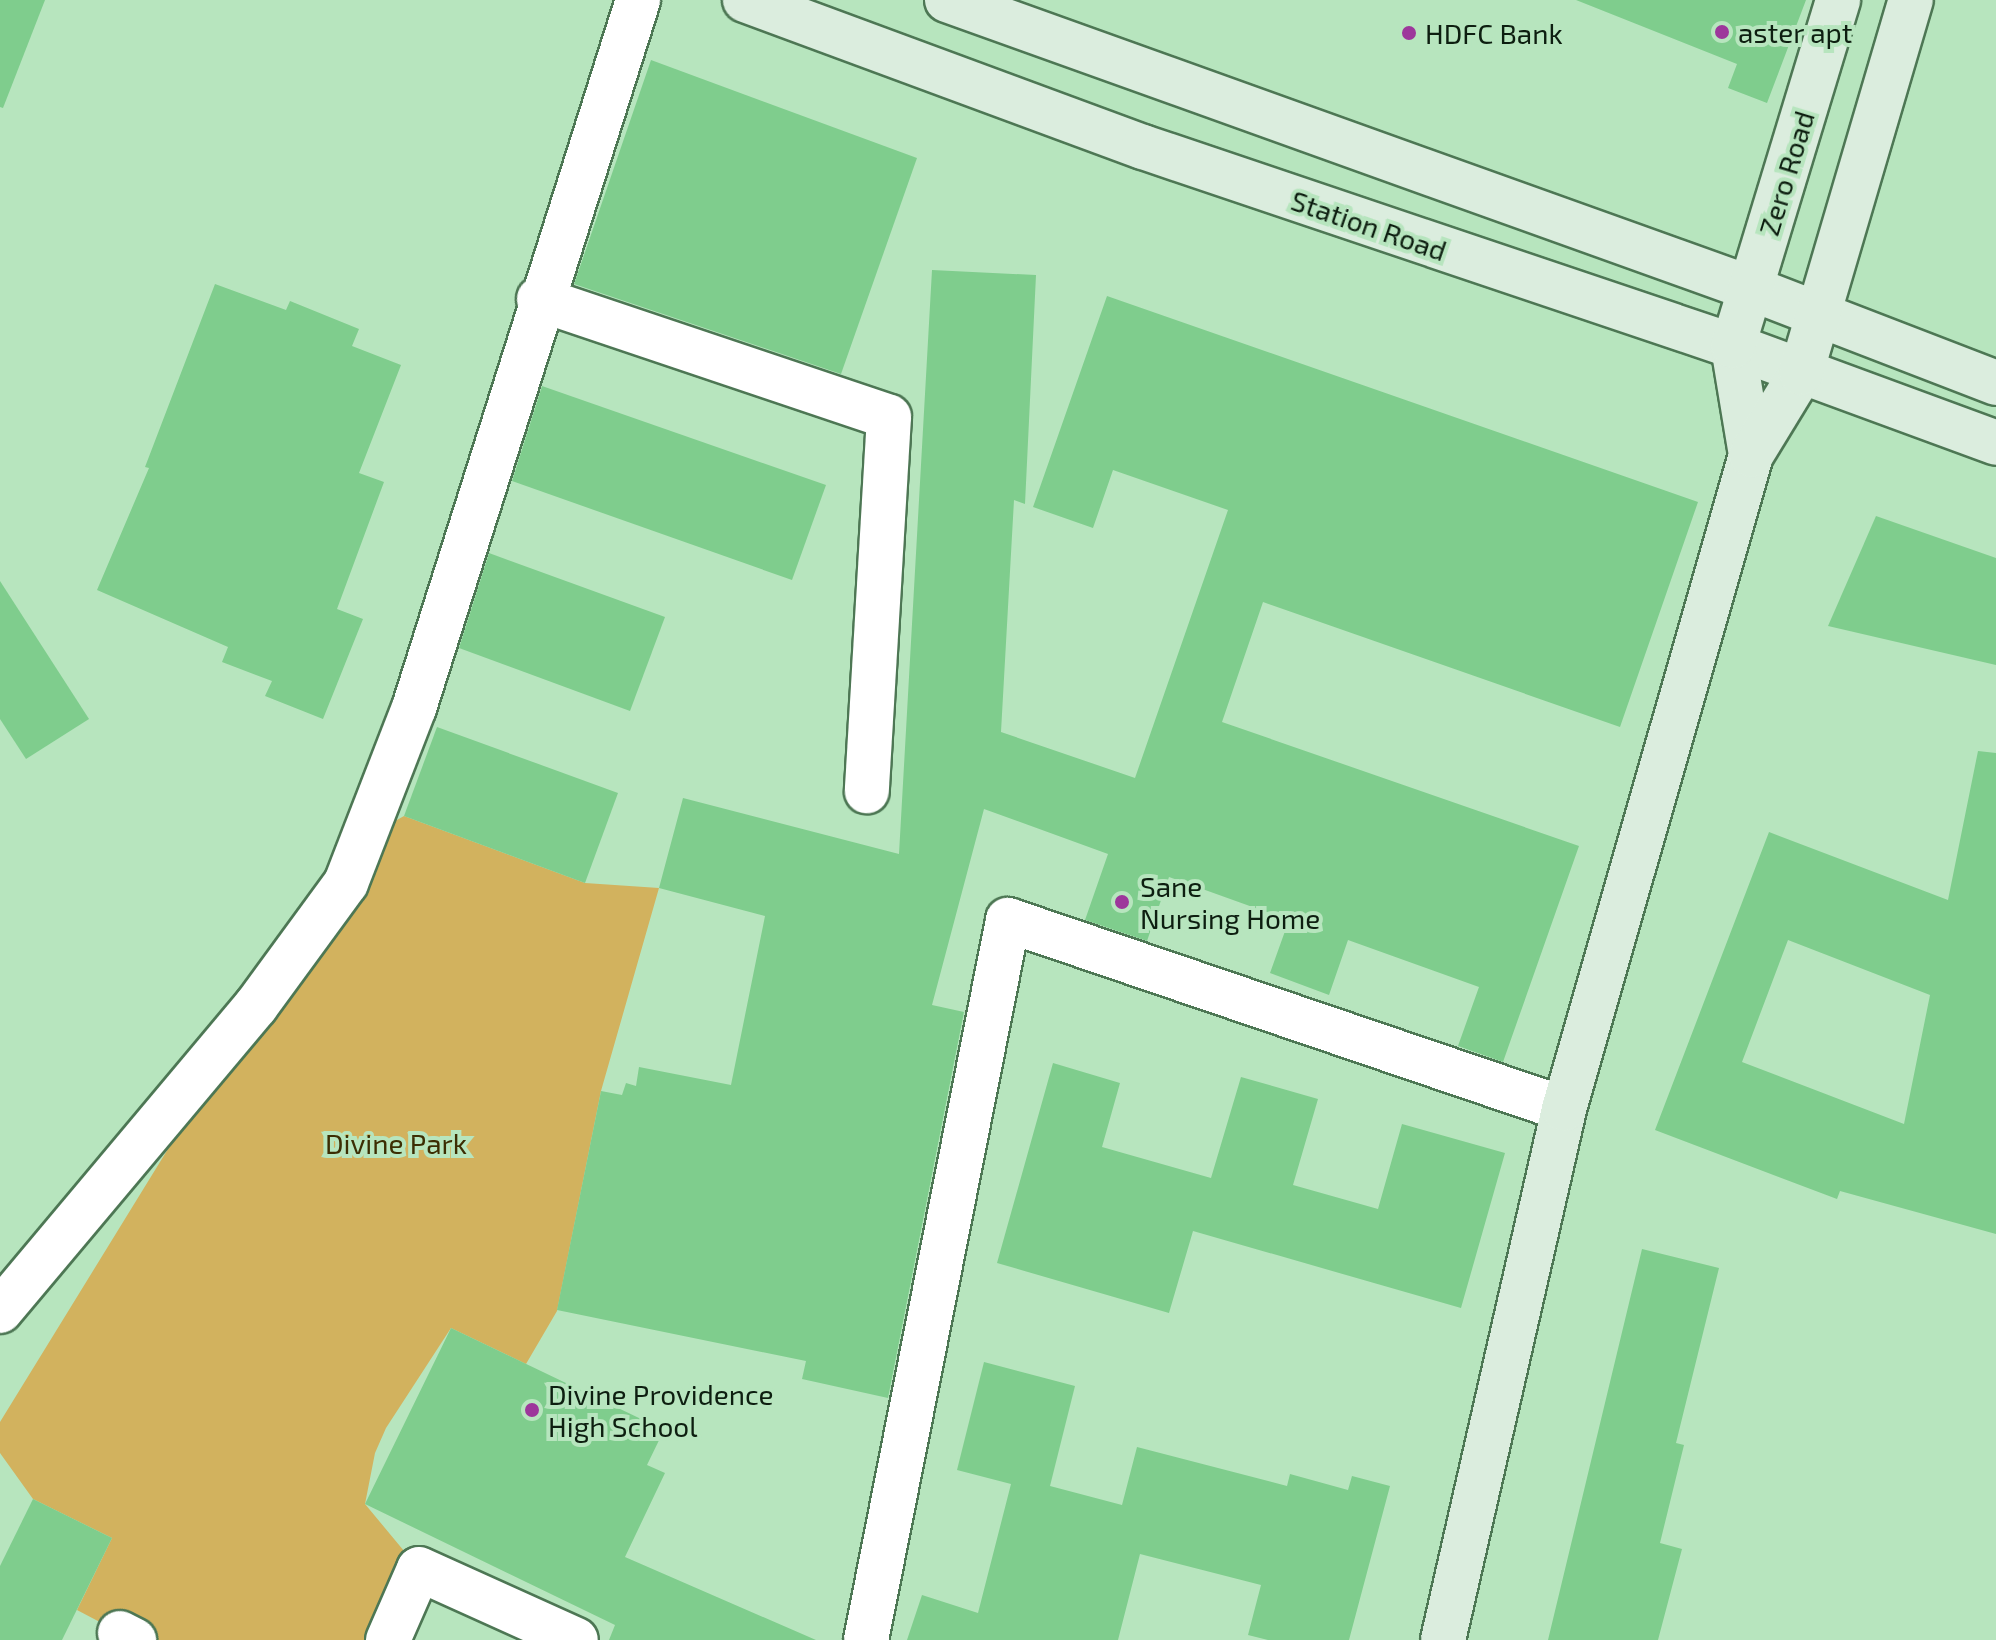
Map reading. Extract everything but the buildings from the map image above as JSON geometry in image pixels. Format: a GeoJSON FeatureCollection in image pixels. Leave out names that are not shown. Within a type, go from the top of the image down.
{"type":"FeatureCollection","features":[{"type":"Feature","properties":{"kind":"main road","name":"Station Road"},"geometry":{"type":"LineString","coordinates":[[745,0],[1143,147],[1733,346],[1996,443]]}},
{"type":"Feature","properties":{"kind":"main road"},"geometry":{"type":"LineString","coordinates":[[947,0],[1750,288],[1996,383]]}},
{"type":"Feature","properties":{"kind":"main road","name":"Zero Road"},"geometry":{"type":"LineString","coordinates":[[1733,346],[1838,0]]}},
{"type":"Feature","properties":{"kind":"main road"},"geometry":{"type":"LineString","coordinates":[[1443,1640],[1564,1109],[1751,455],[1801,373],[1911,0]]}},
{"type":"Feature","properties":{"kind":"main road"},"geometry":{"type":"LineString","coordinates":[[1733,346],[1751,455]]}},
{"type":"Feature","properties":{"kind":"street"},"geometry":{"type":"LineString","coordinates":[[0,1311],[256,1006],[346,883],[414,708],[539,299],[638,0]]}},
{"type":"Feature","properties":{"kind":"street"},"geometry":{"type":"LineString","coordinates":[[539,299],[889,417],[867,791]]}},
{"type":"Feature","properties":{"kind":"street"},"geometry":{"type":"LineString","coordinates":[[866,1640],[1008,920],[1564,1109]]}},
{"type":"Feature","properties":{"kind":"street"},"geometry":{"type":"LineString","coordinates":[[388,1640],[419,1569],[576,1640]]}},
{"type":"Feature","properties":{"kind":"green space","name":"Divine Park"},"geometry":{"type":"Polygon","coordinates":[[[404,816],[585,883],[659,888],[601,1091],[557,1311],[526,1364],[451,1328],[386,1428],[375,1453],[365,1504],[419,1569],[388,1640],[134,1640],[77,1610],[112,1538],[33,1499],[0,1453],[0,1422],[256,1006],[368,836],[404,816]]]}},
{"type":"Feature","properties":{"kind":"place","name":"aster apt"},"geometry":{"type":"Point","coordinates":[1722,32]}},
{"type":"Feature","properties":{"kind":"place","name":"HDFC Bank"},"geometry":{"type":"Point","coordinates":[1409,33]}},
{"type":"Feature","properties":{"kind":"place","name":"Sane Nursing Home"},"geometry":{"type":"Point","coordinates":[1122,902]}},
{"type":"Feature","properties":{"kind":"place","name":"Divine Providence High School"},"geometry":{"type":"Point","coordinates":[532,1410]}}]}
